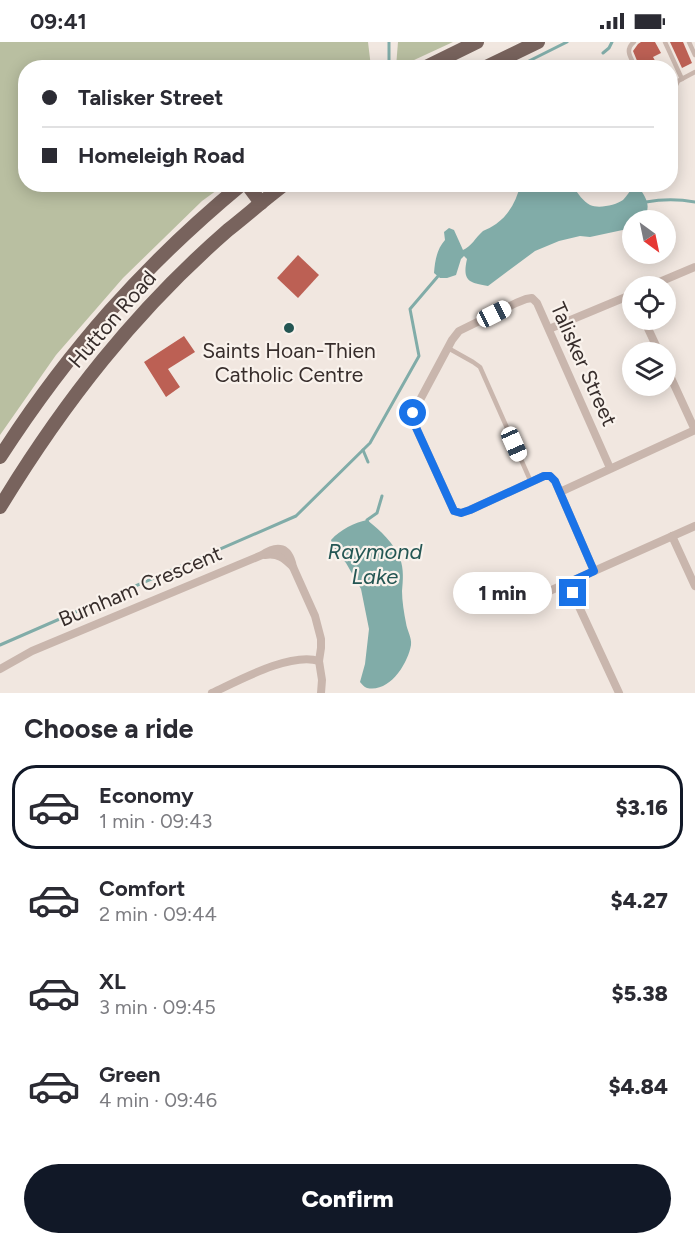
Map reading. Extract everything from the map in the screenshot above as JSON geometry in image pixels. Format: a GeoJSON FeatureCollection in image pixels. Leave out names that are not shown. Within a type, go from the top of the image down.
{"type":"FeatureCollection","features":[{"type":"Feature","properties":{"kind":"main road"},"geometry":{"type":"LineString","coordinates":[[440,60],[477,42]]}},
{"type":"Feature","properties":{"kind":"main road"},"geometry":{"type":"LineString","coordinates":[[501,60],[538,42]]}},
{"type":"Feature","properties":{"kind":"main road","name":"Hutton Road"},"geometry":{"type":"LineString","coordinates":[[0,457],[25,418],[108,312],[168,249],[233,192]]}},
{"type":"Feature","properties":{"kind":"main road"},"geometry":{"type":"LineString","coordinates":[[253,192],[261,203]]}},
{"type":"Feature","properties":{"kind":"main road","name":"Hutton Road"},"geometry":{"type":"LineString","coordinates":[[0,507],[53,424],[109,351],[173,281],[219,238],[275,192]]}},
{"type":"Feature","properties":{"kind":"street"},"geometry":{"type":"LineString","coordinates":[[674,276],[695,267]]}},
{"type":"Feature","properties":{"kind":"street","name":"Talisker Street"},"geometry":{"type":"LineString","coordinates":[[560,492],[550,476],[544,476],[470,510],[461,513],[454,511],[413,421],[413,413],[459,331],[516,303],[532,298],[537,303],[549,329],[610,468]]}},
{"type":"Feature","properties":{"kind":"street"},"geometry":{"type":"LineString","coordinates":[[549,329],[622,299]]}},
{"type":"Feature","properties":{"kind":"street"},"geometry":{"type":"LineString","coordinates":[[594,571],[560,492],[695,430],[676,389]]}},
{"type":"Feature","properties":{"kind":"street"},"geometry":{"type":"LineString","coordinates":[[518,605],[695,526]]}},
{"type":"Feature","properties":{"kind":"street"},"geometry":{"type":"LineString","coordinates":[[672,536],[695,586]]}},
{"type":"Feature","properties":{"kind":"street","name":"Burnham Crescent"},"geometry":{"type":"LineString","coordinates":[[0,668],[32,651],[262,555],[277,555],[293,567],[315,616],[321,639],[321,648],[316,661],[322,680],[321,693]]}},
{"type":"Feature","properties":{"kind":"street"},"geometry":{"type":"LineString","coordinates":[[568,583],[618,693]]}},
{"type":"Feature","properties":{"kind":"street"},"geometry":{"type":"LineString","coordinates":[[212,693],[273,665],[316,661]]}},
{"type":"Feature","properties":{"kind":"lane"},"geometry":{"type":"LineString","coordinates":[[632,60],[628,50],[634,42]]}},
{"type":"Feature","properties":{"kind":"lane"},"geometry":{"type":"LineString","coordinates":[[665,42],[672,60]]}},
{"type":"Feature","properties":{"kind":"lane"},"geometry":{"type":"LineString","coordinates":[[689,42],[695,55]]}},
{"type":"Feature","properties":{"kind":"lane"},"geometry":{"type":"LineString","coordinates":[[678,83],[695,72]]}},
{"type":"Feature","properties":{"kind":"lane"},"geometry":{"type":"LineString","coordinates":[[678,75],[680,80]]}},
{"type":"Feature","properties":{"kind":"lane"},"geometry":{"type":"LineString","coordinates":[[448,348],[480,367],[531,482]]}},
{"type":"Feature","properties":{"kind":"green space"},"geometry":{"type":"Polygon","coordinates":[[[0,42],[368,42],[370,60],[18,60],[18,192],[214,192],[202,201],[123,278],[56,355],[0,435],[0,42]]]}},
{"type":"Feature","properties":{"kind":"green space"},"geometry":{"type":"Polygon","coordinates":[[[398,42],[453,42],[414,60],[397,60],[398,42]]]}},
{"type":"Feature","properties":{"kind":"water"},"geometry":{"type":"Polygon","coordinates":[[[518,192],[577,192],[583,200],[598,207],[620,202],[629,192],[641,192],[648,206],[647,210],[622,210],[622,230],[559,241],[535,251],[488,286],[468,280],[466,276],[467,259],[464,256],[456,275],[440,278],[434,273],[437,255],[445,240],[444,232],[449,228],[454,230],[463,250],[466,249],[483,231],[505,216],[515,202],[518,192]]]}},
{"type":"Feature","properties":{"kind":"water","name":"Raymond Lake"},"geometry":{"type":"Polygon","coordinates":[[[367,520],[395,548],[400,559],[403,570],[403,607],[411,642],[402,668],[390,681],[375,688],[367,688],[360,682],[365,664],[369,629],[361,589],[346,563],[333,547],[331,540],[348,527],[367,520]]]}},
{"type":"Feature","properties":{"kind":"building"},"geometry":{"type":"Polygon","coordinates":[[[655,42],[661,53],[653,57],[655,60],[637,60],[633,51],[638,44],[655,42]]]}},
{"type":"Feature","properties":{"kind":"building"},"geometry":{"type":"Polygon","coordinates":[[[670,42],[683,42],[692,63],[682,68],[670,42]]]}},
{"type":"Feature","properties":{"kind":"building"},"geometry":{"type":"Polygon","coordinates":[[[298,255],[319,275],[298,298],[277,278],[298,255]]]}},
{"type":"Feature","properties":{"kind":"building"},"geometry":{"type":"Polygon","coordinates":[[[184,336],[195,352],[168,369],[180,387],[166,397],[144,362],[184,336]]]}},
{"type":"Feature","properties":{"kind":"waterway"},"geometry":{"type":"LineString","coordinates":[[389,42],[389,60]]}},
{"type":"Feature","properties":{"kind":"waterway"},"geometry":{"type":"LineString","coordinates":[[531,60],[567,42]]}},
{"type":"Feature","properties":{"kind":"waterway"},"geometry":{"type":"LineString","coordinates":[[603,53],[612,42]]}},
{"type":"Feature","properties":{"kind":"waterway"},"geometry":{"type":"LineString","coordinates":[[646,202],[658,200],[695,202]]}},
{"type":"Feature","properties":{"kind":"waterway"},"geometry":{"type":"LineString","coordinates":[[0,645],[296,516],[370,443],[419,356],[410,309],[439,275]]}},
{"type":"Feature","properties":{"kind":"waterway"},"geometry":{"type":"LineString","coordinates":[[363,450],[368,462]]}},
{"type":"Feature","properties":{"kind":"waterway"},"geometry":{"type":"LineString","coordinates":[[368,523],[367,520],[377,513],[382,496]]}},
{"type":"Feature","properties":{"kind":"place","name":"Saints Hoan-Thien Catholic Centre"},"geometry":{"type":"Point","coordinates":[289,328]}},
{"type":"Feature","properties":{"kind":"route"},"geometry":{"type":"LineString","coordinates":[[413,413],[413,421],[454,511],[461,513],[470,510],[544,476],[550,476],[555,481],[594,571],[568,583],[573,593]]}}]}
